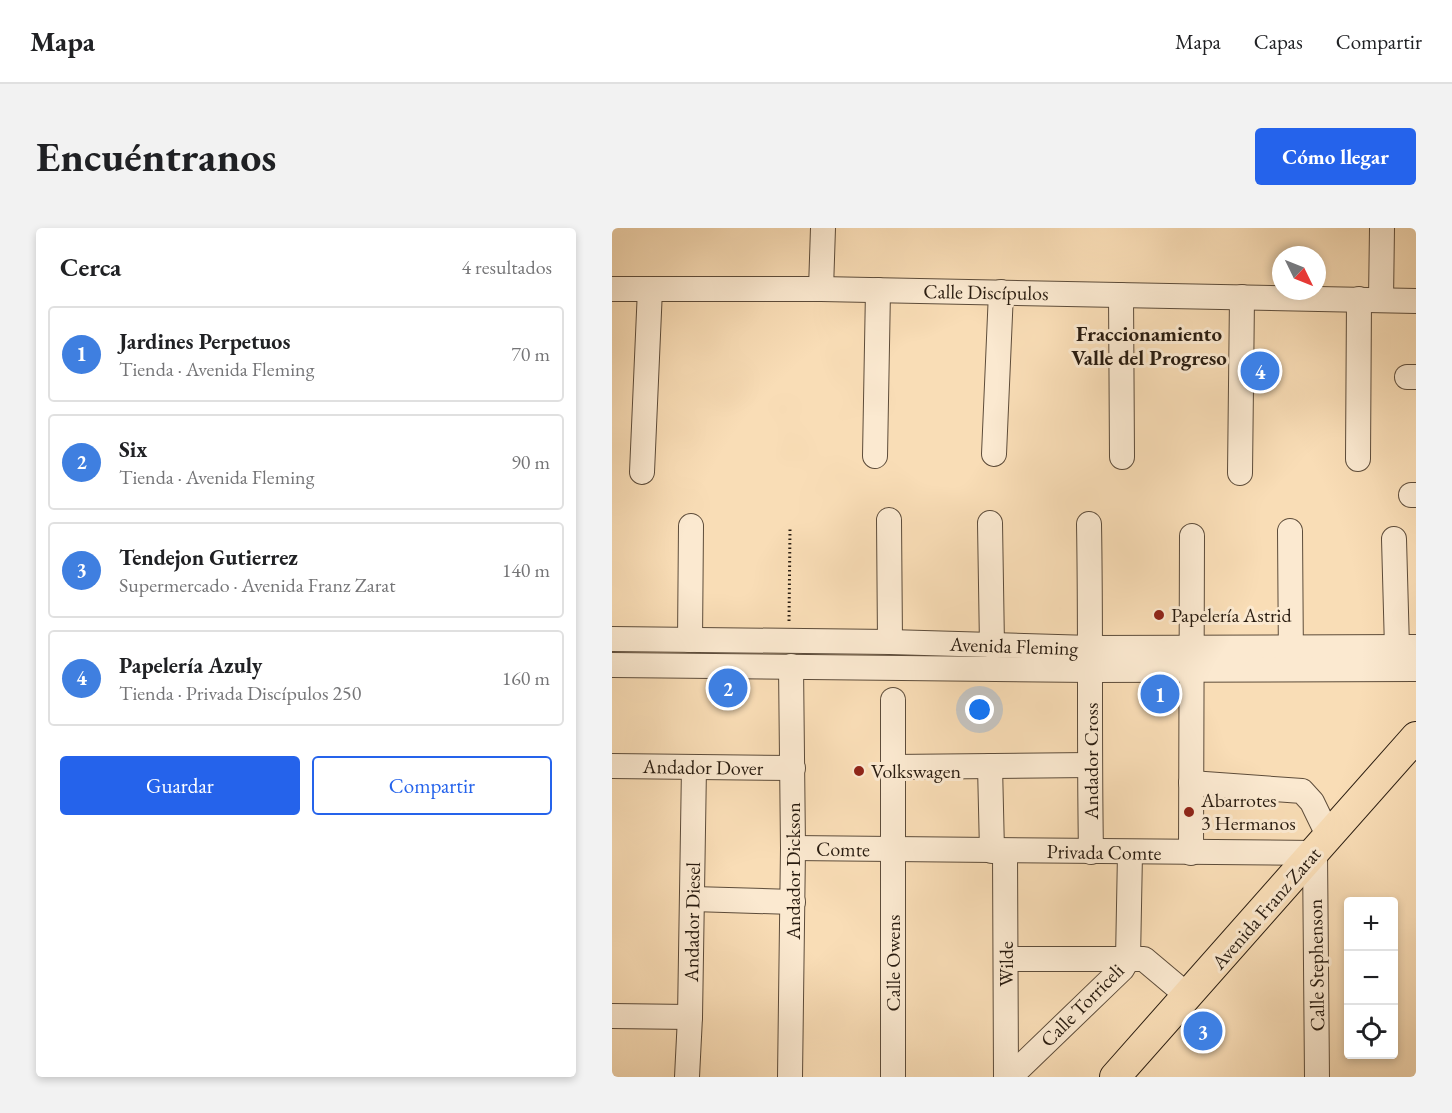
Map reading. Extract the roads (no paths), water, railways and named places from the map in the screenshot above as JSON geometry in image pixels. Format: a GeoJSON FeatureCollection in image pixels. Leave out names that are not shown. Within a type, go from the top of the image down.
{"type":"FeatureCollection","features":[{"type":"Feature","properties":{"kind":"main road","name":"Avenida Franz Zarat"},"geometry":{"type":"LineString","coordinates":[[1115,1077],[1416,737]]}},
{"type":"Feature","properties":{"kind":"street"},"geometry":{"type":"LineString","coordinates":[[821,289],[823,228]]}},
{"type":"Feature","properties":{"kind":"street"},"geometry":{"type":"LineString","coordinates":[[1358,459],[1370,300],[1382,228]]}},
{"type":"Feature","properties":{"kind":"street","name":"Calle Discípulos"},"geometry":{"type":"LineString","coordinates":[[612,289],[821,289],[1416,301]]}},
{"type":"Feature","properties":{"kind":"street"},"geometry":{"type":"LineString","coordinates":[[642,472],[650,289]]}},
{"type":"Feature","properties":{"kind":"street"},"geometry":{"type":"LineString","coordinates":[[875,456],[878,290]]}},
{"type":"Feature","properties":{"kind":"street"},"geometry":{"type":"LineString","coordinates":[[994,453],[1002,292]]}},
{"type":"Feature","properties":{"kind":"street"},"geometry":{"type":"LineString","coordinates":[[1121,295],[1122,457]]}},
{"type":"Feature","properties":{"kind":"street"},"geometry":{"type":"LineString","coordinates":[[1240,473],[1242,297]]}},
{"type":"Feature","properties":{"kind":"street"},"geometry":{"type":"LineString","coordinates":[[889,520],[890,642]]}},
{"type":"Feature","properties":{"kind":"street"},"geometry":{"type":"LineString","coordinates":[[990,524],[992,646]]}},
{"type":"Feature","properties":{"kind":"street","name":"Andador Cross"},"geometry":{"type":"LineString","coordinates":[[1089,524],[1091,852]]}},
{"type":"Feature","properties":{"kind":"street"},"geometry":{"type":"LineString","coordinates":[[690,640],[691,526]]}},
{"type":"Feature","properties":{"kind":"street"},"geometry":{"type":"LineString","coordinates":[[1290,531],[1291,658]]}},
{"type":"Feature","properties":{"kind":"street"},"geometry":{"type":"LineString","coordinates":[[1191,854],[1192,536]]}},
{"type":"Feature","properties":{"kind":"street"},"geometry":{"type":"LineString","coordinates":[[1395,539],[1406,648]]}},
{"type":"Feature","properties":{"kind":"street","name":"Avenida Fleming"},"geometry":{"type":"LineString","coordinates":[[612,639],[890,642],[992,646],[1091,659]]}},
{"type":"Feature","properties":{"kind":"street","name":"Avenida Fleming"},"geometry":{"type":"LineString","coordinates":[[612,665],[791,666],[1091,659],[1291,658],[1406,648]]}},
{"type":"Feature","properties":{"kind":"street","name":"Avenida Fleming"},"geometry":{"type":"LineString","coordinates":[[1291,658],[1416,669]]}},
{"type":"Feature","properties":{"kind":"street","name":"Andador Dickson"},"geometry":{"type":"LineString","coordinates":[[790,1077],[793,902],[791,666]]}},
{"type":"Feature","properties":{"kind":"street","name":"Calle Owens"},"geometry":{"type":"LineString","coordinates":[[893,700],[893,1077]]}},
{"type":"Feature","properties":{"kind":"street"},"geometry":{"type":"LineString","coordinates":[[892,767],[1089,765]]}},
{"type":"Feature","properties":{"kind":"street","name":"Andador Dover"},"geometry":{"type":"LineString","coordinates":[[612,766],[793,768]]}},
{"type":"Feature","properties":{"kind":"street","name":"Wilde"},"geometry":{"type":"LineString","coordinates":[[990,766],[999,851],[1006,959],[1006,1077]]}},
{"type":"Feature","properties":{"kind":"street","name":"Andador Diesel"},"geometry":{"type":"LineString","coordinates":[[687,1077],[693,899],[694,767]]}},
{"type":"Feature","properties":{"kind":"street"},"geometry":{"type":"LineString","coordinates":[[1191,783],[1302,791],[1312,802],[1322,845]]}},
{"type":"Feature","properties":{"kind":"street","name":"Privada Comte"},"geometry":{"type":"LineString","coordinates":[[893,849],[1191,854],[1322,845]]}},
{"type":"Feature","properties":{"kind":"street","name":"Calle Stephenson"},"geometry":{"type":"LineString","coordinates":[[1317,1077],[1322,845]]}},
{"type":"Feature","properties":{"kind":"street","name":"Comte"},"geometry":{"type":"LineString","coordinates":[[793,848],[893,849]]}},
{"type":"Feature","properties":{"kind":"street"},"geometry":{"type":"LineString","coordinates":[[1128,959],[1130,853]]}},
{"type":"Feature","properties":{"kind":"street"},"geometry":{"type":"LineString","coordinates":[[693,899],[793,902]]}},
{"type":"Feature","properties":{"kind":"street","name":"Calle Torriceli"},"geometry":{"type":"LineString","coordinates":[[1006,959],[1144,959],[1188,996]]}},
{"type":"Feature","properties":{"kind":"street","name":"Calle Torriceli"},"geometry":{"type":"LineString","coordinates":[[1010,1077],[1122,969],[1128,959]]}},
{"type":"Feature","properties":{"kind":"street"},"geometry":{"type":"LineString","coordinates":[[612,1017],[690,1017]]}},
{"type":"Feature","properties":{"kind":"place","name":"Papelería Azuly"},"geometry":{"type":"Point","coordinates":[1260,371]}},
{"type":"Feature","properties":{"kind":"place","name":"Papelería Astrid"},"geometry":{"type":"Point","coordinates":[1159,615]}},
{"type":"Feature","properties":{"kind":"place","name":"Six"},"geometry":{"type":"Point","coordinates":[728,688]}},
{"type":"Feature","properties":{"kind":"place","name":"Jardines Perpetuos"},"geometry":{"type":"Point","coordinates":[1160,694]}},
{"type":"Feature","properties":{"kind":"place","name":"Volkswagen"},"geometry":{"type":"Point","coordinates":[859,771]}},
{"type":"Feature","properties":{"kind":"place","name":"Abarrotes 3 Hermanos"},"geometry":{"type":"Point","coordinates":[1189,812]}},
{"type":"Feature","properties":{"kind":"place","name":"Tendejon Gutierrez"},"geometry":{"type":"Point","coordinates":[1203,1031]}},
{"type":"Feature","properties":{"kind":"district","name":"Fraccionamiento Valle del Progreso"},"geometry":{"type":"Point","coordinates":[1149,346]}}]}
